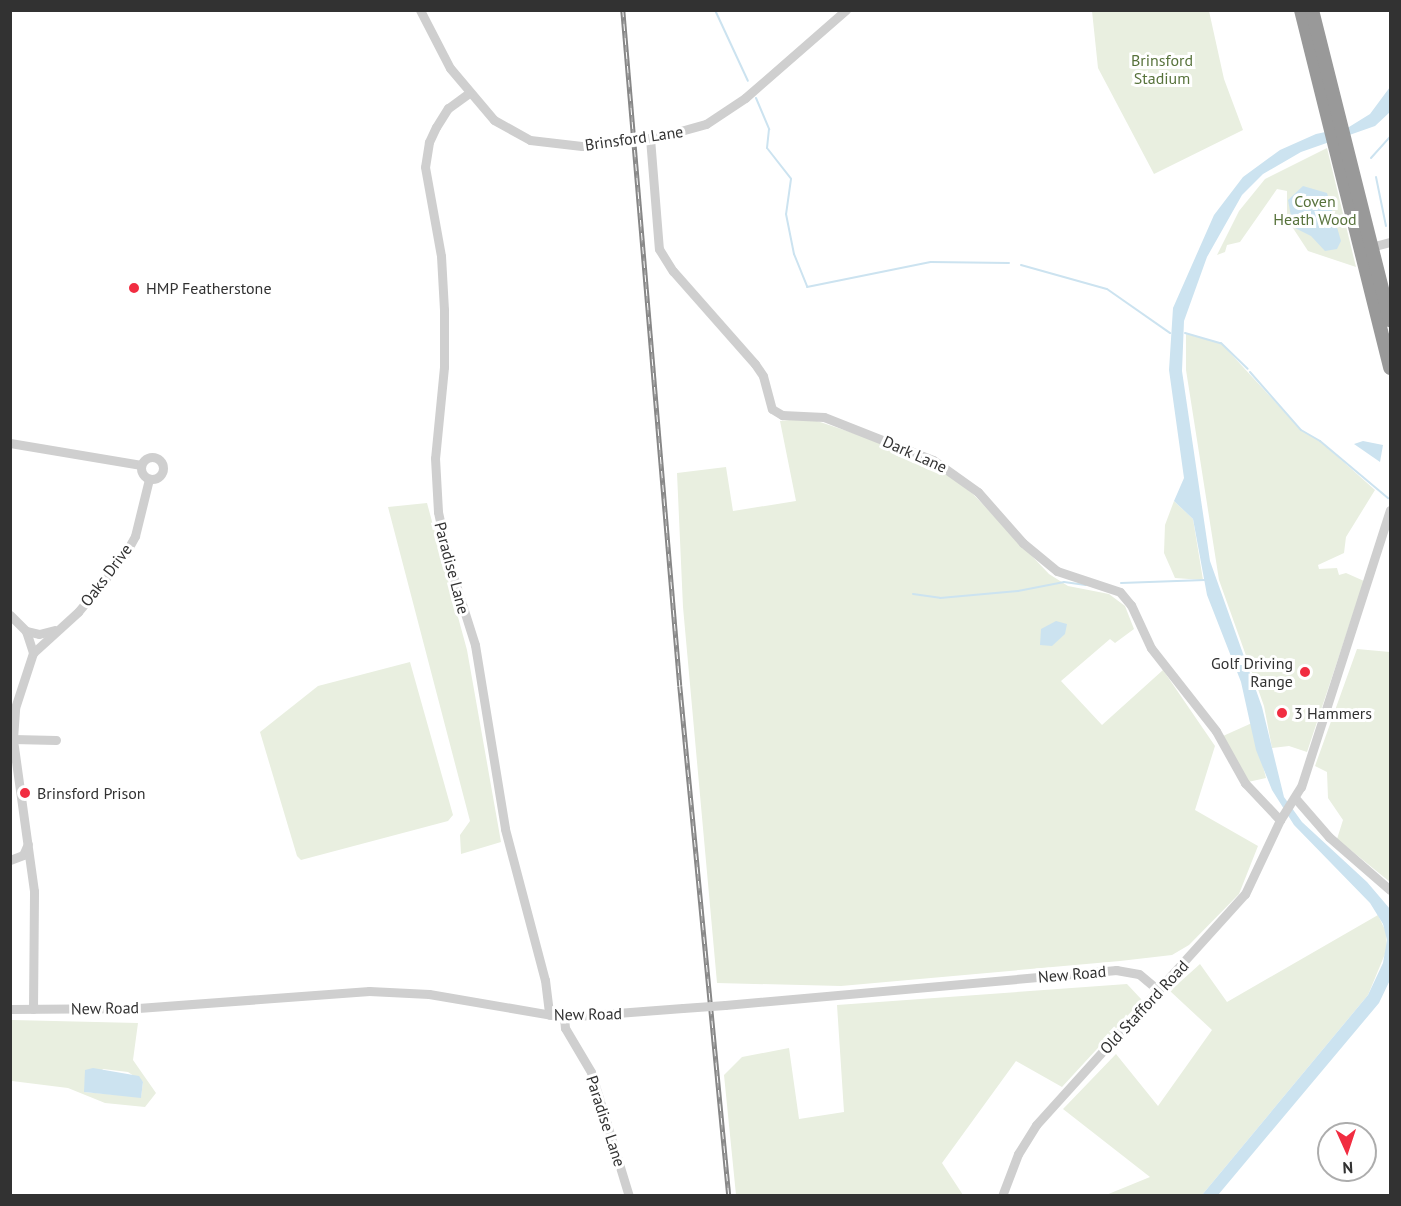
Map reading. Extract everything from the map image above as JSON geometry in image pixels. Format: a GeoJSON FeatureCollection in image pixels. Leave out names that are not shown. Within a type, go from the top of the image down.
{"type":"FeatureCollection","features":[{"type":"Feature","properties":{"kind":"highway"},"geometry":{"type":"LineString","coordinates":[[1301,10],[1334,119]]}},
{"type":"Feature","properties":{"kind":"highway"},"geometry":{"type":"LineString","coordinates":[[1312,10],[1390,368]]}},
{"type":"Feature","properties":{"kind":"highway"},"geometry":{"type":"LineString","coordinates":[[1340,145],[1390,320]]}},
{"type":"Feature","properties":{"kind":"street","name":"Brinsford Lane"},"geometry":{"type":"LineString","coordinates":[[420,10],[450,68],[494,120],[539,142],[582,146],[651,138],[693,129],[718,118],[846,10]]}},
{"type":"Feature","properties":{"kind":"street","name":"Paradise Lane"},"geometry":{"type":"LineString","coordinates":[[469,93],[448,108],[436,127],[429,142],[425,168],[441,256],[444,310],[444,367],[435,458],[438,512],[448,563],[475,645],[510,850],[545,980],[549,1016]]}},
{"type":"Feature","properties":{"kind":"street","name":"Dark Lane"},"geometry":{"type":"LineString","coordinates":[[651,138],[659,249],[674,271],[755,364],[763,376],[771,409],[782,415],[824,417],[933,460],[978,492],[1023,543],[1057,571],[1120,592],[1131,605],[1151,648],[1216,731],[1245,783],[1282,818]]}},
{"type":"Feature","properties":{"kind":"street"},"geometry":{"type":"LineString","coordinates":[[1371,247],[1390,242]]}},
{"type":"Feature","properties":{"kind":"street"},"geometry":{"type":"LineString","coordinates":[[10,443],[141,465]]}},
{"type":"Feature","properties":{"kind":"street"},"geometry":{"type":"LineString","coordinates":[[150,457],[162,463],[161,474],[149,478],[143,475],[141,465],[150,457]]}},
{"type":"Feature","properties":{"kind":"street","name":"Oaks Drive"},"geometry":{"type":"LineString","coordinates":[[33,1009],[34,891],[13,739],[15,708],[33,653],[78,612],[124,556],[135,536],[149,478]]}},
{"type":"Feature","properties":{"kind":"street"},"geometry":{"type":"LineString","coordinates":[[1390,510],[1295,801],[1329,837],[1390,890]]}},
{"type":"Feature","properties":{"kind":"street"},"geometry":{"type":"LineString","coordinates":[[10,615],[26,631],[33,653]]}},
{"type":"Feature","properties":{"kind":"street"},"geometry":{"type":"LineString","coordinates":[[26,631],[39,634],[57,629]]}},
{"type":"Feature","properties":{"kind":"street"},"geometry":{"type":"LineString","coordinates":[[13,739],[56,740]]}},
{"type":"Feature","properties":{"kind":"street","name":"Old Stafford Road"},"geometry":{"type":"LineString","coordinates":[[1002,1196],[1018,1154],[1036,1125],[1245,894],[1282,818],[1295,801]]}},
{"type":"Feature","properties":{"kind":"street"},"geometry":{"type":"LineString","coordinates":[[10,860],[23,855],[28,844]]}},
{"type":"Feature","properties":{"kind":"street","name":"New Road"},"geometry":{"type":"LineString","coordinates":[[10,1009],[138,1008],[369,991],[429,994],[564,1017],[1116,970],[1139,974],[1159,991]]}},
{"type":"Feature","properties":{"kind":"street","name":"Paradise Lane"},"geometry":{"type":"LineString","coordinates":[[564,1017],[565,1028],[591,1072],[629,1196]]}},
{"type":"Feature","properties":{"kind":"green space","name":"Brinsford Stadium"},"geometry":{"type":"Polygon","coordinates":[[[1092,11],[1209,11],[1224,79],[1243,130],[1154,174],[1098,68],[1092,11]]]}},
{"type":"Feature","properties":{"kind":"green space","name":"Coven Heath Wood"},"geometry":{"type":"Polygon","coordinates":[[[1327,148],[1356,267],[1308,251],[1287,219],[1287,191],[1277,189],[1240,242],[1227,245],[1225,252],[1217,255],[1239,211],[1265,179],[1327,148]]]}},
{"type":"Feature","properties":{"kind":"green space"},"geometry":{"type":"Polygon","coordinates":[[[1186,334],[1221,343],[1301,430],[1320,441],[1375,490],[1346,537],[1344,553],[1318,565],[1319,569],[1337,568],[1339,575],[1346,573],[1364,581],[1307,752],[1289,746],[1272,748],[1264,706],[1219,580],[1186,370],[1186,334]]]}},
{"type":"Feature","properties":{"kind":"green space"},"geometry":{"type":"Polygon","coordinates":[[[808,418],[895,447],[942,470],[973,494],[1049,574],[1068,586],[1109,594],[1125,606],[1134,629],[1115,643],[1110,639],[1061,681],[1102,725],[1163,670],[1215,746],[1195,810],[1258,846],[1239,894],[1189,945],[1172,955],[841,986],[717,983],[683,607],[677,473],[726,467],[733,511],[796,501],[780,421],[808,418]]]}},
{"type":"Feature","properties":{"kind":"green space"},"geometry":{"type":"Polygon","coordinates":[[[1174,501],[1193,519],[1203,580],[1175,578],[1164,553],[1165,525],[1174,501]]]}},
{"type":"Feature","properties":{"kind":"green space"},"geometry":{"type":"Polygon","coordinates":[[[427,503],[467,650],[501,842],[461,854],[460,835],[470,821],[388,507],[427,503]]]}},
{"type":"Feature","properties":{"kind":"green space"},"geometry":{"type":"Polygon","coordinates":[[[1357,649],[1390,652],[1390,882],[1337,839],[1343,820],[1328,798],[1327,772],[1315,766],[1357,649]]]}},
{"type":"Feature","properties":{"kind":"green space"},"geometry":{"type":"Polygon","coordinates":[[[410,662],[453,815],[448,821],[301,860],[297,856],[260,732],[318,686],[410,662]]]}},
{"type":"Feature","properties":{"kind":"green space"},"geometry":{"type":"Polygon","coordinates":[[[1252,723],[1266,778],[1248,782],[1223,736],[1252,723]]]}},
{"type":"Feature","properties":{"kind":"green space"},"geometry":{"type":"Polygon","coordinates":[[[1378,915],[1386,932],[1387,949],[1368,995],[1202,1195],[1106,1195],[1150,1177],[1063,1109],[1116,1054],[1158,1106],[1212,1030],[1170,991],[1200,964],[1227,1002],[1378,915]]]}},
{"type":"Feature","properties":{"kind":"green space"},"geometry":{"type":"Polygon","coordinates":[[[1127,984],[1142,1000],[1062,1087],[1016,1061],[942,1163],[963,1195],[736,1195],[724,1075],[742,1057],[789,1048],[799,1119],[844,1112],[837,1005],[1127,984]]]}},
{"type":"Feature","properties":{"kind":"green space"},"geometry":{"type":"Polygon","coordinates":[[[12,1020],[138,1023],[133,1060],[156,1093],[145,1107],[105,1103],[68,1088],[12,1081],[12,1020]],[[103,1069],[84,1092],[141,1097],[143,1082],[128,1072],[103,1069]]]}},
{"type":"Feature","properties":{"kind":"water"},"geometry":{"type":"Polygon","coordinates":[[[1390,87],[1390,112],[1375,126],[1301,152],[1263,174],[1242,195],[1207,257],[1184,321],[1182,371],[1210,561],[1262,707],[1284,797],[1302,822],[1367,882],[1390,909],[1390,980],[1379,1003],[1218,1195],[1202,1195],[1368,995],[1383,963],[1387,940],[1383,924],[1370,903],[1294,825],[1272,790],[1256,750],[1241,682],[1207,595],[1193,519],[1174,501],[1184,478],[1169,370],[1173,308],[1214,215],[1243,177],[1280,150],[1316,134],[1349,127],[1370,114],[1390,87]]]}},
{"type":"Feature","properties":{"kind":"water"},"geometry":{"type":"Polygon","coordinates":[[[1303,186],[1327,193],[1341,241],[1337,249],[1325,251],[1311,236],[1293,227],[1288,200],[1303,186]]]}},
{"type":"Feature","properties":{"kind":"water"},"geometry":{"type":"Polygon","coordinates":[[[1363,441],[1383,445],[1380,462],[1354,444],[1363,441]]]}},
{"type":"Feature","properties":{"kind":"water"},"geometry":{"type":"Polygon","coordinates":[[[1056,621],[1067,624],[1065,634],[1052,646],[1040,645],[1041,629],[1056,621]]]}},
{"type":"Feature","properties":{"kind":"water"},"geometry":{"type":"Polygon","coordinates":[[[93,1068],[139,1076],[143,1082],[141,1098],[84,1092],[85,1070],[93,1068]]]}},
{"type":"Feature","properties":{"kind":"waterway"},"geometry":{"type":"LineString","coordinates":[[715,10],[748,81]]}},
{"type":"Feature","properties":{"kind":"waterway"},"geometry":{"type":"LineString","coordinates":[[756,98],[769,129],[767,148],[791,179],[786,214],[794,254],[807,287],[931,262],[1009,263]]}},
{"type":"Feature","properties":{"kind":"waterway"},"geometry":{"type":"LineString","coordinates":[[1371,158],[1390,137]]}},
{"type":"Feature","properties":{"kind":"waterway"},"geometry":{"type":"LineString","coordinates":[[1376,177],[1386,226]]}},
{"type":"Feature","properties":{"kind":"waterway"},"geometry":{"type":"LineString","coordinates":[[1021,265],[1107,289],[1170,333]]}},
{"type":"Feature","properties":{"kind":"waterway"},"geometry":{"type":"LineString","coordinates":[[1185,333],[1221,343],[1248,369]]}},
{"type":"Feature","properties":{"kind":"waterway"},"geometry":{"type":"LineString","coordinates":[[1250,372],[1301,430],[1320,441],[1388,498]]}},
{"type":"Feature","properties":{"kind":"waterway"},"geometry":{"type":"LineString","coordinates":[[1121,583],[1205,580]]}},
{"type":"Feature","properties":{"kind":"waterway"},"geometry":{"type":"LineString","coordinates":[[913,594],[940,598],[1018,591],[1064,582],[1086,585]]}},
{"type":"Feature","properties":{"kind":"railway"},"geometry":{"type":"LineString","coordinates":[[623,10],[680,686],[729,1196]]}},
{"type":"Feature","properties":{"kind":"place","name":"HMP Featherstone"},"geometry":{"type":"Point","coordinates":[134,288]}},
{"type":"Feature","properties":{"kind":"place","name":"Golf Driving Range"},"geometry":{"type":"Point","coordinates":[1305,672]}},
{"type":"Feature","properties":{"kind":"place","name":"3 Hammers"},"geometry":{"type":"Point","coordinates":[1282,713]}},
{"type":"Feature","properties":{"kind":"place","name":"Brinsford Prison"},"geometry":{"type":"Point","coordinates":[25,793]}}]}
